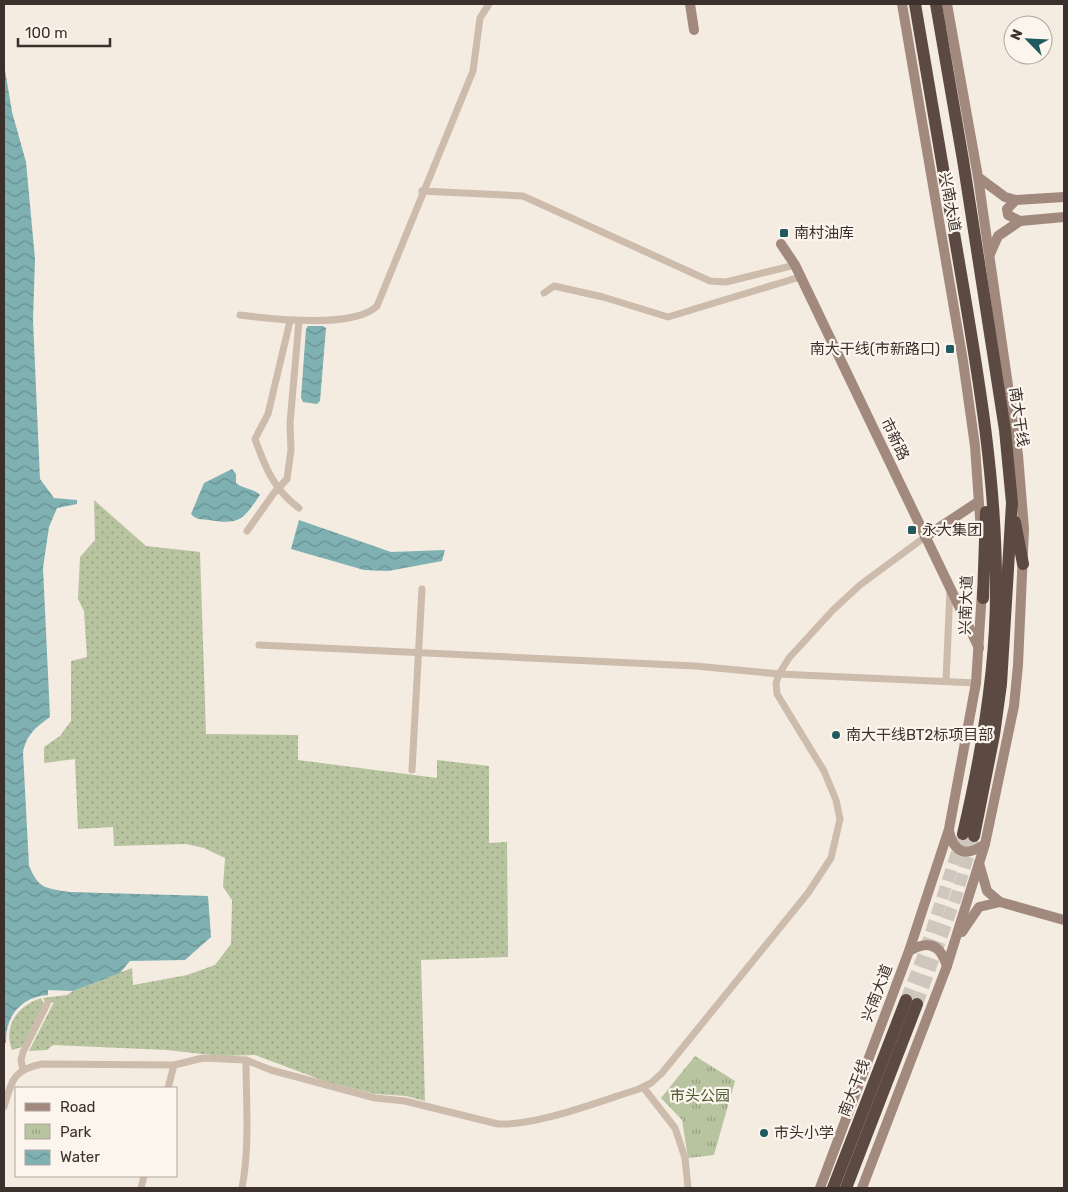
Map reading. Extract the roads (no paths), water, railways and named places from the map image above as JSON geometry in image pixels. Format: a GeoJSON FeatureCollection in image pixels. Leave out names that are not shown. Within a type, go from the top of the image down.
{"type":"FeatureCollection","features":[{"type":"Feature","properties":{"kind":"highway","name":"南大干线"},"geometry":{"type":"LineString","coordinates":[[915,4],[976,366],[988,454],[996,593],[988,689],[972,793],[968,835],[994,735],[1001,684],[1012,503],[1006,438],[963,160],[936,4]]}},
{"type":"Feature","properties":{"kind":"highway"},"geometry":{"type":"LineString","coordinates":[[983,598],[988,454]]}},
{"type":"Feature","properties":{"kind":"highway"},"geometry":{"type":"LineString","coordinates":[[1012,503],[1023,564]]}},
{"type":"Feature","properties":{"kind":"highway","name":"南大干线"},"geometry":{"type":"LineString","coordinates":[[833,1188],[912,1002],[846,1188]]}},
{"type":"Feature","properties":{"kind":"main road"},"geometry":{"type":"LineString","coordinates":[[690,4],[694,30]]}},
{"type":"Feature","properties":{"kind":"main road","name":"兴南大道"},"geometry":{"type":"LineString","coordinates":[[820,1188],[909,951],[949,829],[976,683],[983,598],[975,446],[963,362],[902,4]]}},
{"type":"Feature","properties":{"kind":"main road","name":"兴南大道"},"geometry":{"type":"LineString","coordinates":[[862,1188],[955,941],[985,844],[1014,706],[1024,530],[1018,455],[978,177],[947,4]]}},
{"type":"Feature","properties":{"kind":"main road"},"geometry":{"type":"LineString","coordinates":[[978,177],[1005,197],[1016,200],[1064,197]]}},
{"type":"Feature","properties":{"kind":"main road"},"geometry":{"type":"LineString","coordinates":[[1016,200],[1007,209],[1008,215],[1020,221]]}},
{"type":"Feature","properties":{"kind":"main road"},"geometry":{"type":"LineString","coordinates":[[990,254],[998,236],[1020,221],[1064,217]]}},
{"type":"Feature","properties":{"kind":"main road","name":"市新路"},"geometry":{"type":"LineString","coordinates":[[781,244],[795,265],[979,649]]}},
{"type":"Feature","properties":{"kind":"main road"},"geometry":{"type":"LineString","coordinates":[[925,537],[978,502]]}},
{"type":"Feature","properties":{"kind":"main road"},"geometry":{"type":"LineString","coordinates":[[949,829],[951,842],[956,848],[965,852],[976,850],[985,844]]}},
{"type":"Feature","properties":{"kind":"main road"},"geometry":{"type":"LineString","coordinates":[[979,863],[987,891],[1000,902],[1064,920]]}},
{"type":"Feature","properties":{"kind":"main road"},"geometry":{"type":"LineString","coordinates":[[955,941],[979,907],[1000,902]]}},
{"type":"Feature","properties":{"kind":"main road"},"geometry":{"type":"LineString","coordinates":[[909,951],[921,944],[935,946],[942,953],[947,966]]}},
{"type":"Feature","properties":{"kind":"street"},"geometry":{"type":"LineString","coordinates":[[240,316],[299,321],[362,316],[371,312],[377,306],[422,191],[471,77],[480,18],[489,4]]}},
{"type":"Feature","properties":{"kind":"street"},"geometry":{"type":"LineString","coordinates":[[422,191],[523,196],[710,281],[726,282],[795,265]]}},
{"type":"Feature","properties":{"kind":"street"},"geometry":{"type":"LineString","coordinates":[[544,294],[554,286],[603,297],[668,317],[800,277]]}},
{"type":"Feature","properties":{"kind":"street"},"geometry":{"type":"LineString","coordinates":[[290,321],[268,414],[255,439],[269,477],[299,508]]}},
{"type":"Feature","properties":{"kind":"street"},"geometry":{"type":"LineString","coordinates":[[247,531],[287,480],[290,467],[290,423],[299,321]]}},
{"type":"Feature","properties":{"kind":"street"},"geometry":{"type":"LineString","coordinates":[[4,1107],[12,1081],[22,1070],[42,1064],[174,1065],[203,1058],[246,1060],[271,1070],[375,1098],[405,1101],[498,1124],[512,1125],[643,1087],[662,1073],[808,893],[831,858],[840,819],[836,800],[824,771],[777,694],[776,683],[779,674],[802,644],[860,585],[925,537]]}},
{"type":"Feature","properties":{"kind":"street"},"geometry":{"type":"LineString","coordinates":[[412,770],[422,589]]}},
{"type":"Feature","properties":{"kind":"street"},"geometry":{"type":"LineString","coordinates":[[946,681],[950,589]]}},
{"type":"Feature","properties":{"kind":"street"},"geometry":{"type":"LineString","coordinates":[[259,645],[695,666],[779,674],[976,683]]}},
{"type":"Feature","properties":{"kind":"street"},"geometry":{"type":"LineString","coordinates":[[22,1070],[21,1060],[24,1052],[47,1004]]}},
{"type":"Feature","properties":{"kind":"street"},"geometry":{"type":"LineString","coordinates":[[242,1188],[247,1162],[248,1131],[246,1060]]}},
{"type":"Feature","properties":{"kind":"street"},"geometry":{"type":"LineString","coordinates":[[168,1087],[174,1065]]}},
{"type":"Feature","properties":{"kind":"street"},"geometry":{"type":"LineString","coordinates":[[643,1087],[675,1128],[685,1158],[688,1188]]}},
{"type":"Feature","properties":{"kind":"water"},"geometry":{"type":"Polygon","coordinates":[[[4,64],[12,112],[26,162],[35,259],[33,320],[40,479],[54,498],[77,500],[77,504],[57,508],[49,527],[43,568],[50,717],[33,732],[27,740],[23,752],[29,866],[40,883],[48,888],[61,891],[208,896],[211,937],[185,960],[130,961],[120,973],[73,991],[48,990],[48,995],[30,1000],[16,1010],[8,1024],[6,1043],[4,1043],[4,64]]]}},
{"type":"Feature","properties":{"kind":"water"},"geometry":{"type":"Polygon","coordinates":[[[308,326],[323,326],[326,328],[320,401],[317,404],[303,402],[301,398],[306,329],[308,326]]]}},
{"type":"Feature","properties":{"kind":"water"},"geometry":{"type":"Polygon","coordinates":[[[232,469],[236,474],[236,483],[260,495],[249,510],[239,519],[227,522],[199,519],[193,516],[191,514],[204,483],[232,469]]]}},
{"type":"Feature","properties":{"kind":"water"},"geometry":{"type":"Polygon","coordinates":[[[299,520],[391,552],[445,550],[442,561],[388,571],[364,570],[291,549],[299,520]]]}},
{"type":"Feature","properties":{"kind":"tunnel"},"geometry":{"type":"LineString","coordinates":[[906,1000],[924,954],[963,834]]}},
{"type":"Feature","properties":{"kind":"tunnel"},"geometry":{"type":"LineString","coordinates":[[917,1004],[956,897],[974,836]]}},
{"type":"Feature","properties":{"kind":"place","name":"南村油库"},"geometry":{"type":"Point","coordinates":[784,233]}},
{"type":"Feature","properties":{"kind":"place","name":"南大干线(市新路口)"},"geometry":{"type":"Point","coordinates":[950,349]}},
{"type":"Feature","properties":{"kind":"place","name":"永大集团"},"geometry":{"type":"Point","coordinates":[912,530]}},
{"type":"Feature","properties":{"kind":"place","name":"南大干线BT2标项目部"},"geometry":{"type":"Point","coordinates":[836,735]}},
{"type":"Feature","properties":{"kind":"place","name":"市头小学"},"geometry":{"type":"Point","coordinates":[764,1133]}},
{"type":"Feature","properties":{"kind":"park label","name":"市头公园"},"geometry":{"type":"Point","coordinates":[700,1096]}}]}
